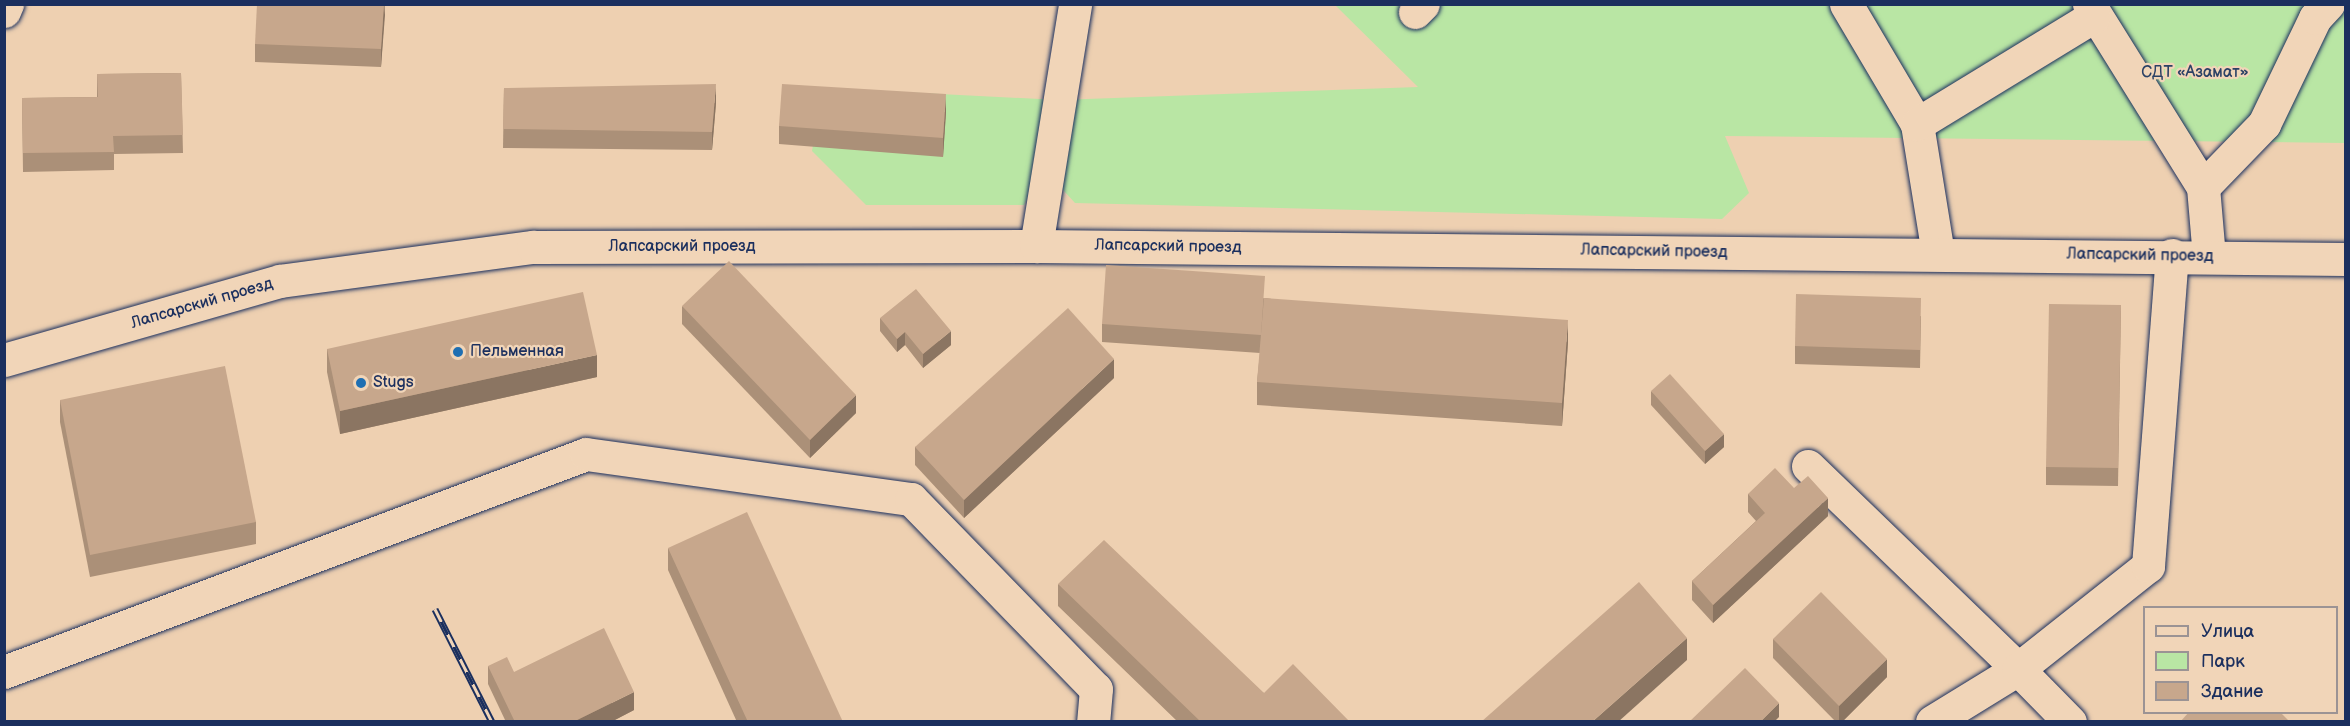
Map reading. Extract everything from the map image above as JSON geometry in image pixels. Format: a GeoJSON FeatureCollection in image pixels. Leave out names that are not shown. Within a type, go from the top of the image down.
{"type":"FeatureCollection","features":[{"type":"Feature","properties":{"kind":"street"},"geometry":{"type":"LineString","coordinates":[[4,11],[7,4]]}},
{"type":"Feature","properties":{"kind":"street"},"geometry":{"type":"LineString","coordinates":[[1036,246],[1075,4]]}},
{"type":"Feature","properties":{"kind":"street"},"geometry":{"type":"LineString","coordinates":[[1846,4],[1917,124],[1938,254]]}},
{"type":"Feature","properties":{"kind":"street"},"geometry":{"type":"LineString","coordinates":[[2203,187],[2264,124],[2315,18],[2328,4]]}},
{"type":"Feature","properties":{"kind":"street"},"geometry":{"type":"LineString","coordinates":[[1917,124],[2091,10],[2203,187],[2209,257]]}},
{"type":"Feature","properties":{"kind":"street","name":"Лапсарский проезд"},"geometry":{"type":"LineString","coordinates":[[4,360],[279,281],[533,247],[1036,246],[2172,255],[2346,259]]}},
{"type":"Feature","properties":{"kind":"street"},"geometry":{"type":"LineString","coordinates":[[1932,722],[2018,669],[2148,566],[2172,255]]}},
{"type":"Feature","properties":{"kind":"street"},"geometry":{"type":"LineString","coordinates":[[4,672],[586,454],[911,499],[1096,689],[1093,722]]}},
{"type":"Feature","properties":{"kind":"street"},"geometry":{"type":"LineString","coordinates":[[1808,466],[2070,722]]}},
{"type":"Feature","properties":{"kind":"green space","name":"СДТ «Азамат»"},"geometry":{"type":"Polygon","coordinates":[[[1335,5],[2345,5],[2345,143],[1725,136],[1749,193],[1722,219],[1075,203],[1043,168],[1024,205],[866,205],[812,151],[823,88],[1059,100],[1418,87],[1335,5]]]}},
{"type":"Feature","properties":{"kind":"building"},"geometry":{"type":"Polygon","coordinates":[[[257,4],[384,4],[381,49],[255,44],[257,4]]]}},
{"type":"Feature","properties":{"kind":"building"},"geometry":{"type":"Polygon","coordinates":[[[181,73],[183,135],[113,136],[114,152],[23,153],[22,98],[98,97],[97,74],[181,73]]]}},
{"type":"Feature","properties":{"kind":"building"},"geometry":{"type":"Polygon","coordinates":[[[716,84],[712,132],[503,129],[504,88],[716,84]]]}},
{"type":"Feature","properties":{"kind":"building"},"geometry":{"type":"Polygon","coordinates":[[[782,84],[946,94],[943,138],[779,126],[782,84]]]}},
{"type":"Feature","properties":{"kind":"building"},"geometry":{"type":"Polygon","coordinates":[[[729,261],[856,395],[810,440],[682,306],[729,261]]]}},
{"type":"Feature","properties":{"kind":"building"},"geometry":{"type":"Polygon","coordinates":[[[1106,265],[1265,276],[1261,335],[1102,324],[1106,265]]]}},
{"type":"Feature","properties":{"kind":"building"},"geometry":{"type":"Polygon","coordinates":[[[916,289],[951,331],[923,354],[905,332],[897,339],[880,318],[916,289]]]}},
{"type":"Feature","properties":{"kind":"building"},"geometry":{"type":"Polygon","coordinates":[[[583,292],[597,355],[340,411],[327,349],[583,292]]]}},
{"type":"Feature","properties":{"kind":"building"},"geometry":{"type":"Polygon","coordinates":[[[1796,294],[1921,298],[1920,350],[1795,346],[1796,294]]]}},
{"type":"Feature","properties":{"kind":"building"},"geometry":{"type":"Polygon","coordinates":[[[1264,298],[1568,320],[1562,403],[1257,382],[1264,298]]]}},
{"type":"Feature","properties":{"kind":"building"},"geometry":{"type":"Polygon","coordinates":[[[2049,304],[2121,305],[2118,468],[2046,467],[2049,304]]]}},
{"type":"Feature","properties":{"kind":"building"},"geometry":{"type":"Polygon","coordinates":[[[1068,308],[1114,359],[964,500],[915,447],[1068,308]]]}},
{"type":"Feature","properties":{"kind":"building"},"geometry":{"type":"Polygon","coordinates":[[[225,366],[256,522],[90,555],[60,400],[225,366]]]}},
{"type":"Feature","properties":{"kind":"building"},"geometry":{"type":"Polygon","coordinates":[[[1670,374],[1724,434],[1705,451],[1651,391],[1670,374]]]}},
{"type":"Feature","properties":{"kind":"building"},"geometry":{"type":"Polygon","coordinates":[[[1775,468],[1794,488],[1808,476],[1828,498],[1713,605],[1692,581],[1765,513],[1748,494],[1775,468]]]}},
{"type":"Feature","properties":{"kind":"building"},"geometry":{"type":"Polygon","coordinates":[[[747,512],[843,722],[748,722],[668,548],[747,512]]]}},
{"type":"Feature","properties":{"kind":"building"},"geometry":{"type":"Polygon","coordinates":[[[1104,540],[1264,693],[1293,664],[1350,722],[1201,722],[1058,584],[1104,540]]]}},
{"type":"Feature","properties":{"kind":"building"},"geometry":{"type":"Polygon","coordinates":[[[1639,582],[1687,638],[1592,722],[1481,722],[1639,582]]]}},
{"type":"Feature","properties":{"kind":"building"},"geometry":{"type":"Polygon","coordinates":[[[1821,592],[1887,659],[1839,706],[1773,639],[1821,592]]]}},
{"type":"Feature","properties":{"kind":"building"},"geometry":{"type":"Polygon","coordinates":[[[604,628],[634,692],[573,722],[515,722],[488,666],[507,657],[514,672],[604,628]]]}},
{"type":"Feature","properties":{"kind":"building"},"geometry":{"type":"Polygon","coordinates":[[[1745,668],[1779,703],[1760,722],[1689,722],[1745,668]]]}},
{"type":"Feature","properties":{"kind":"building"},"geometry":{"type":"Polygon","coordinates":[[[2187,714],[2282,714],[2290,722],[2180,722],[2187,714]]]}},
{"type":"Feature","properties":{"kind":"railway"},"geometry":{"type":"LineString","coordinates":[[435,609],[492,722]]}},
{"type":"Feature","properties":{"kind":"place","name":"Пельменная"},"geometry":{"type":"Point","coordinates":[458,352]}},
{"type":"Feature","properties":{"kind":"place","name":"Stugs"},"geometry":{"type":"Point","coordinates":[361,383]}}]}
